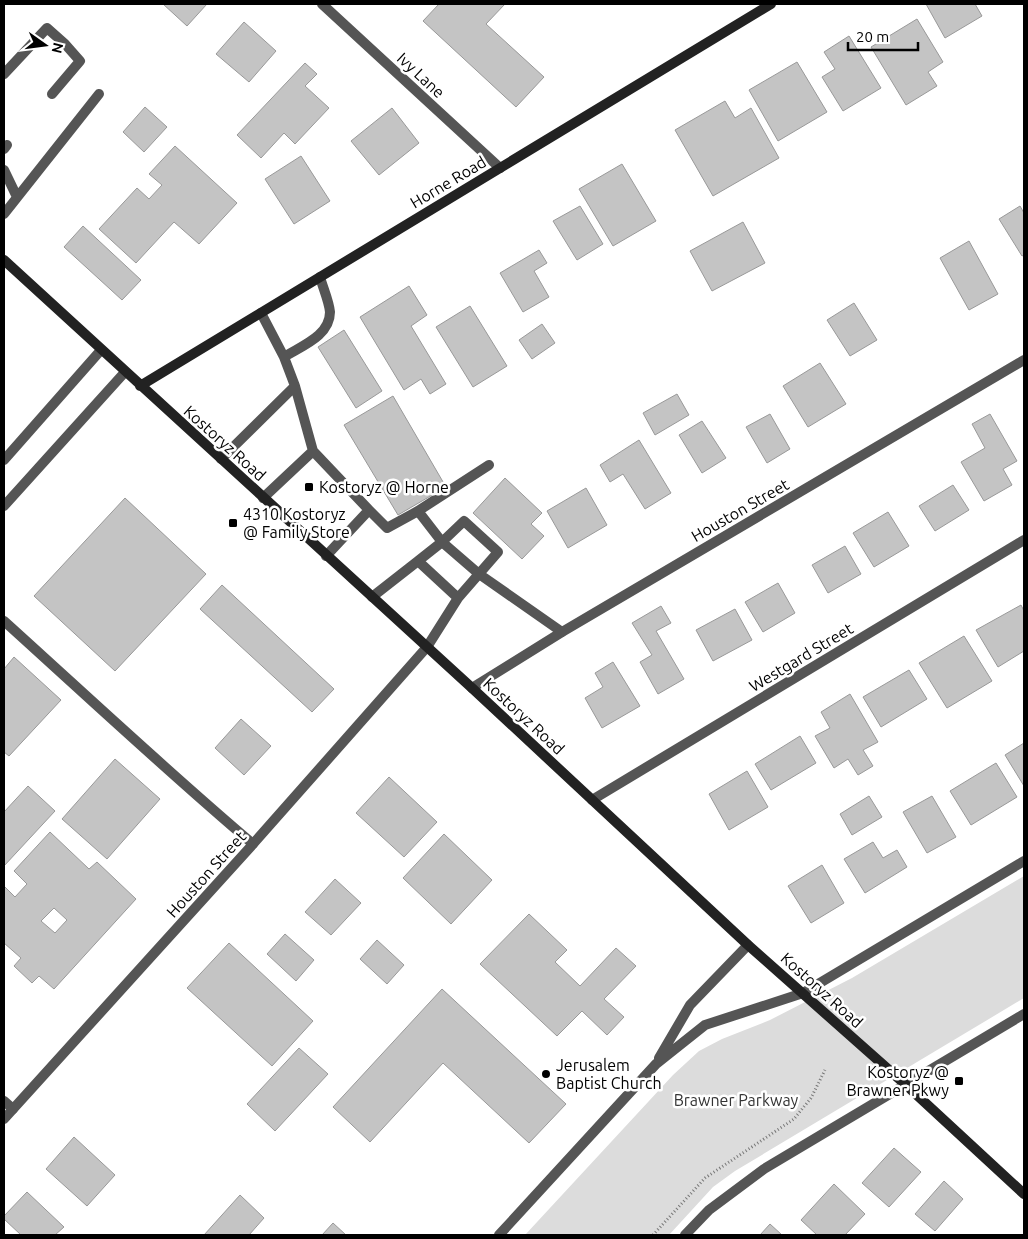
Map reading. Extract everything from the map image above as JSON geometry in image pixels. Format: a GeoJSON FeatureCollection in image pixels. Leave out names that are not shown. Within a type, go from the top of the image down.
{"type":"FeatureCollection","features":[{"type":"Feature","properties":{"kind":"main road","name":"Horne Road"},"geometry":{"type":"LineString","coordinates":[[140,386],[771,4]]}},
{"type":"Feature","properties":{"kind":"main road","name":"Kostoryz Road"},"geometry":{"type":"LineString","coordinates":[[4,260],[472,688],[748,945],[906,1085],[1024,1194]]}},
{"type":"Feature","properties":{"kind":"street","name":"Ivy Lane"},"geometry":{"type":"LineString","coordinates":[[322,4],[500,168]]}},
{"type":"Feature","properties":{"kind":"street"},"geometry":{"type":"LineString","coordinates":[[4,74],[47,28],[80,61],[52,94]]}},
{"type":"Feature","properties":{"kind":"street"},"geometry":{"type":"LineString","coordinates":[[4,214],[99,94]]}},
{"type":"Feature","properties":{"kind":"street"},"geometry":{"type":"LineString","coordinates":[[4,170],[17,197]]}},
{"type":"Feature","properties":{"kind":"street"},"geometry":{"type":"LineString","coordinates":[[284,357],[317,337],[328,325],[330,311],[320,277]]}},
{"type":"Feature","properties":{"kind":"street"},"geometry":{"type":"LineString","coordinates":[[261,313],[284,357],[295,386],[313,451],[387,528],[418,511],[489,465]]}},
{"type":"Feature","properties":{"kind":"street"},"geometry":{"type":"LineString","coordinates":[[4,460],[101,350]]}},
{"type":"Feature","properties":{"kind":"street","name":"Houston Street"},"geometry":{"type":"LineString","coordinates":[[472,688],[562,632],[1024,360]]}},
{"type":"Feature","properties":{"kind":"street"},"geometry":{"type":"LineString","coordinates":[[4,506],[125,372]]}},
{"type":"Feature","properties":{"kind":"street"},"geometry":{"type":"LineString","coordinates":[[221,459],[295,386]]}},
{"type":"Feature","properties":{"kind":"street"},"geometry":{"type":"LineString","coordinates":[[263,498],[313,451]]}},
{"type":"Feature","properties":{"kind":"street"},"geometry":{"type":"LineString","coordinates":[[326,556],[369,510]]}},
{"type":"Feature","properties":{"kind":"street"},"geometry":{"type":"LineString","coordinates":[[418,511],[442,542],[479,574],[562,632]]}},
{"type":"Feature","properties":{"kind":"street","name":"Houston Street"},"geometry":{"type":"LineString","coordinates":[[4,1119],[253,844],[427,647],[458,598],[498,552],[464,521],[442,542]]}},
{"type":"Feature","properties":{"kind":"street","name":"Westgard Street"},"geometry":{"type":"LineString","coordinates":[[592,800],[1024,540]]}},
{"type":"Feature","properties":{"kind":"street"},"geometry":{"type":"LineString","coordinates":[[372,597],[442,542]]}},
{"type":"Feature","properties":{"kind":"street"},"geometry":{"type":"LineString","coordinates":[[418,561],[458,598]]}},
{"type":"Feature","properties":{"kind":"street"},"geometry":{"type":"LineString","coordinates":[[4,621],[184,785],[253,844]]}},
{"type":"Feature","properties":{"kind":"street"},"geometry":{"type":"LineString","coordinates":[[499,1235],[656,1064],[705,1025],[802,993],[1024,861]]}},
{"type":"Feature","properties":{"kind":"street"},"geometry":{"type":"LineString","coordinates":[[656,1064],[690,1005],[748,945]]}},
{"type":"Feature","properties":{"kind":"street"},"geometry":{"type":"LineString","coordinates":[[685,1235],[709,1210],[764,1169],[1024,1014]]}},
{"type":"Feature","properties":{"kind":"street"},"geometry":{"type":"LineString","coordinates":[[4,1101],[13,1108]]}},
{"type":"Feature","properties":{"kind":"path"},"geometry":{"type":"LineString","coordinates":[[653,1235],[706,1178],[794,1119],[811,1098],[825,1070]]}},
{"type":"Feature","properties":{"kind":"green space","name":"Brawner Parkway"},"geometry":{"type":"Polygon","coordinates":[[[1024,876],[1024,998],[735,1171],[713,1187],[669,1235],[525,1235],[673,1075],[699,1051],[722,1039],[770,1020],[852,978],[1024,876]]]}},
{"type":"Feature","properties":{"kind":"building"},"geometry":{"type":"Polygon","coordinates":[[[163,4],[207,4],[187,26],[163,4]]]}},
{"type":"Feature","properties":{"kind":"building"},"geometry":{"type":"Polygon","coordinates":[[[439,4],[505,4],[486,24],[544,77],[516,107],[423,21],[439,4]]]}},
{"type":"Feature","properties":{"kind":"building"},"geometry":{"type":"Polygon","coordinates":[[[926,4],[975,4],[982,16],[945,38],[926,4]]]}},
{"type":"Feature","properties":{"kind":"building"},"geometry":{"type":"Polygon","coordinates":[[[917,19],[943,62],[928,72],[937,86],[906,105],[871,47],[917,19]]]}},
{"type":"Feature","properties":{"kind":"building"},"geometry":{"type":"Polygon","coordinates":[[[244,22],[276,51],[249,82],[216,54],[244,22]]]}},
{"type":"Feature","properties":{"kind":"building"},"geometry":{"type":"Polygon","coordinates":[[[849,36],[881,88],[843,111],[822,77],[835,69],[824,52],[849,36]]]}},
{"type":"Feature","properties":{"kind":"building"},"geometry":{"type":"Polygon","coordinates":[[[797,62],[827,112],[778,141],[749,90],[797,62]]]}},
{"type":"Feature","properties":{"kind":"building"},"geometry":{"type":"Polygon","coordinates":[[[305,63],[317,74],[305,86],[329,108],[295,144],[284,133],[261,158],[237,135],[305,63]]]}},
{"type":"Feature","properties":{"kind":"building"},"geometry":{"type":"Polygon","coordinates":[[[725,101],[735,118],[751,108],[779,158],[713,196],[675,130],[725,101]]]}},
{"type":"Feature","properties":{"kind":"building"},"geometry":{"type":"Polygon","coordinates":[[[145,107],[167,127],[144,152],[123,132],[145,107]]]}},
{"type":"Feature","properties":{"kind":"building"},"geometry":{"type":"Polygon","coordinates":[[[392,108],[419,143],[379,175],[351,141],[392,108]]]}},
{"type":"Feature","properties":{"kind":"building"},"geometry":{"type":"Polygon","coordinates":[[[175,146],[237,203],[199,244],[174,222],[136,263],[99,229],[137,188],[149,199],[162,185],[149,174],[175,146]]]}},
{"type":"Feature","properties":{"kind":"building"},"geometry":{"type":"Polygon","coordinates":[[[301,156],[330,201],[294,224],[265,179],[301,156]]]}},
{"type":"Feature","properties":{"kind":"building"},"geometry":{"type":"Polygon","coordinates":[[[622,164],[656,221],[613,246],[579,189],[622,164]]]}},
{"type":"Feature","properties":{"kind":"building"},"geometry":{"type":"Polygon","coordinates":[[[580,206],[603,244],[577,260],[553,221],[580,206]]]}},
{"type":"Feature","properties":{"kind":"building"},"geometry":{"type":"Polygon","coordinates":[[[1020,206],[1024,213],[1024,255],[1022,256],[999,219],[1020,206]]]}},
{"type":"Feature","properties":{"kind":"building"},"geometry":{"type":"Polygon","coordinates":[[[743,222],[765,263],[712,291],[690,251],[743,222]]]}},
{"type":"Feature","properties":{"kind":"building"},"geometry":{"type":"Polygon","coordinates":[[[83,226],[141,280],[122,300],[64,247],[83,226]]]}},
{"type":"Feature","properties":{"kind":"building"},"geometry":{"type":"Polygon","coordinates":[[[969,241],[998,294],[969,310],[940,258],[969,241]]]}},
{"type":"Feature","properties":{"kind":"building"},"geometry":{"type":"Polygon","coordinates":[[[539,250],[547,263],[534,271],[549,297],[523,312],[500,273],[539,250]]]}},
{"type":"Feature","properties":{"kind":"building"},"geometry":{"type":"Polygon","coordinates":[[[409,286],[427,315],[411,326],[446,384],[430,394],[421,379],[404,390],[360,317],[409,286]]]}},
{"type":"Feature","properties":{"kind":"building"},"geometry":{"type":"Polygon","coordinates":[[[854,303],[877,340],[850,356],[827,320],[854,303]]]}},
{"type":"Feature","properties":{"kind":"building"},"geometry":{"type":"Polygon","coordinates":[[[470,306],[507,366],[473,387],[436,327],[470,306]]]}},
{"type":"Feature","properties":{"kind":"building"},"geometry":{"type":"Polygon","coordinates":[[[542,324],[555,343],[532,359],[519,340],[542,324]]]}},
{"type":"Feature","properties":{"kind":"building"},"geometry":{"type":"Polygon","coordinates":[[[344,330],[382,391],[356,408],[318,347],[344,330]]]}},
{"type":"Feature","properties":{"kind":"building"},"geometry":{"type":"Polygon","coordinates":[[[820,363],[846,404],[808,427],[783,386],[820,363]]]}},
{"type":"Feature","properties":{"kind":"building"},"geometry":{"type":"Polygon","coordinates":[[[677,394],[689,415],[655,435],[643,413],[677,394]]]}},
{"type":"Feature","properties":{"kind":"building"},"geometry":{"type":"Polygon","coordinates":[[[393,396],[446,487],[398,515],[344,425],[393,396]]]}},
{"type":"Feature","properties":{"kind":"building"},"geometry":{"type":"Polygon","coordinates":[[[770,414],[790,449],[767,463],[746,427],[770,414]]]}},
{"type":"Feature","properties":{"kind":"building"},"geometry":{"type":"Polygon","coordinates":[[[990,414],[1017,461],[1003,469],[1012,485],[984,501],[961,462],[985,448],[972,424],[990,414]]]}},
{"type":"Feature","properties":{"kind":"building"},"geometry":{"type":"Polygon","coordinates":[[[702,421],[726,458],[702,473],[679,435],[702,421]]]}},
{"type":"Feature","properties":{"kind":"building"},"geometry":{"type":"Polygon","coordinates":[[[639,440],[671,493],[645,509],[623,474],[610,482],[600,465],[639,440]]]}},
{"type":"Feature","properties":{"kind":"building"},"geometry":{"type":"Polygon","coordinates":[[[505,478],[542,513],[531,524],[544,536],[522,559],[473,513],[505,478]]]}},
{"type":"Feature","properties":{"kind":"building"},"geometry":{"type":"Polygon","coordinates":[[[953,485],[969,510],[935,531],[919,506],[953,485]]]}},
{"type":"Feature","properties":{"kind":"building"},"geometry":{"type":"Polygon","coordinates":[[[586,488],[607,525],[568,548],[547,511],[586,488]]]}},
{"type":"Feature","properties":{"kind":"building"},"geometry":{"type":"Polygon","coordinates":[[[125,498],[206,574],[115,671],[34,596],[125,498]]]}},
{"type":"Feature","properties":{"kind":"building"},"geometry":{"type":"Polygon","coordinates":[[[888,512],[909,546],[874,567],[853,533],[888,512]]]}},
{"type":"Feature","properties":{"kind":"building"},"geometry":{"type":"Polygon","coordinates":[[[845,546],[861,574],[828,593],[812,565],[845,546]]]}},
{"type":"Feature","properties":{"kind":"building"},"geometry":{"type":"Polygon","coordinates":[[[778,583],[795,613],[763,632],[745,602],[778,583]]]}},
{"type":"Feature","properties":{"kind":"building"},"geometry":{"type":"Polygon","coordinates":[[[222,585],[334,689],[312,712],[200,609],[222,585]]]}},
{"type":"Feature","properties":{"kind":"building"},"geometry":{"type":"Polygon","coordinates":[[[1021,605],[1024,611],[1024,651],[998,667],[976,630],[1021,605]]]}},
{"type":"Feature","properties":{"kind":"building"},"geometry":{"type":"Polygon","coordinates":[[[661,606],[671,623],[656,631],[684,679],[658,694],[640,662],[652,655],[632,623],[661,606]]]}},
{"type":"Feature","properties":{"kind":"building"},"geometry":{"type":"Polygon","coordinates":[[[735,609],[752,640],[713,661],[696,630],[735,609]]]}},
{"type":"Feature","properties":{"kind":"building"},"geometry":{"type":"Polygon","coordinates":[[[964,636],[992,681],[947,708],[919,663],[964,636]]]}},
{"type":"Feature","properties":{"kind":"building"},"geometry":{"type":"Polygon","coordinates":[[[14,657],[61,700],[9,756],[4,752],[4,669],[14,657]]]}},
{"type":"Feature","properties":{"kind":"building"},"geometry":{"type":"Polygon","coordinates":[[[613,662],[640,706],[602,728],[585,698],[603,687],[595,673],[613,662]]]}},
{"type":"Feature","properties":{"kind":"building"},"geometry":{"type":"Polygon","coordinates":[[[909,670],[927,699],[881,727],[863,697],[909,670]]]}},
{"type":"Feature","properties":{"kind":"building"},"geometry":{"type":"Polygon","coordinates":[[[850,694],[878,742],[863,750],[873,766],[858,775],[848,759],[834,768],[815,736],[830,728],[821,712],[850,694]]]}},
{"type":"Feature","properties":{"kind":"building"},"geometry":{"type":"Polygon","coordinates":[[[241,719],[271,746],[244,775],[215,748],[241,719]]]}},
{"type":"Feature","properties":{"kind":"building"},"geometry":{"type":"Polygon","coordinates":[[[800,736],[816,763],[771,790],[755,764],[800,736]]]}},
{"type":"Feature","properties":{"kind":"building"},"geometry":{"type":"Polygon","coordinates":[[[1024,743],[1024,786],[1005,755],[1024,743]]]}},
{"type":"Feature","properties":{"kind":"building"},"geometry":{"type":"Polygon","coordinates":[[[115,759],[160,799],[107,859],[62,819],[115,759]]]}},
{"type":"Feature","properties":{"kind":"building"},"geometry":{"type":"Polygon","coordinates":[[[996,763],[1017,797],[971,825],[950,791],[996,763]]]}},
{"type":"Feature","properties":{"kind":"building"},"geometry":{"type":"Polygon","coordinates":[[[747,771],[768,807],[729,830],[709,794],[747,771]]]}},
{"type":"Feature","properties":{"kind":"building"},"geometry":{"type":"Polygon","coordinates":[[[389,777],[437,822],[404,857],[356,813],[389,777]]]}},
{"type":"Feature","properties":{"kind":"building"},"geometry":{"type":"Polygon","coordinates":[[[28,786],[55,811],[4,866],[4,812],[28,786]]]}},
{"type":"Feature","properties":{"kind":"building"},"geometry":{"type":"Polygon","coordinates":[[[869,796],[882,817],[852,835],[840,814],[869,796]]]}},
{"type":"Feature","properties":{"kind":"building"},"geometry":{"type":"Polygon","coordinates":[[[932,796],[956,837],[927,853],[903,812],[932,796]]]}},
{"type":"Feature","properties":{"kind":"building"},"geometry":{"type":"Polygon","coordinates":[[[50,832],[89,869],[97,862],[136,899],[54,989],[39,976],[32,983],[14,966],[21,958],[4,943],[4,886],[15,897],[27,884],[14,871],[50,832]],[[54,908],[41,921],[55,933],[67,920],[54,908]]]}},
{"type":"Feature","properties":{"kind":"building"},"geometry":{"type":"Polygon","coordinates":[[[444,834],[492,880],[451,924],[403,878],[444,834]]]}},
{"type":"Feature","properties":{"kind":"building"},"geometry":{"type":"Polygon","coordinates":[[[873,842],[883,858],[897,850],[907,867],[865,893],[844,859],[873,842]]]}},
{"type":"Feature","properties":{"kind":"building"},"geometry":{"type":"Polygon","coordinates":[[[822,865],[844,903],[811,923],[788,886],[822,865]]]}},
{"type":"Feature","properties":{"kind":"building"},"geometry":{"type":"Polygon","coordinates":[[[335,879],[361,903],[331,935],[305,912],[335,879]]]}},
{"type":"Feature","properties":{"kind":"building"},"geometry":{"type":"Polygon","coordinates":[[[529,914],[567,950],[555,962],[580,986],[616,948],[636,966],[604,999],[624,1017],[607,1035],[582,1011],[557,1036],[480,964],[529,914]]]}},
{"type":"Feature","properties":{"kind":"building"},"geometry":{"type":"Polygon","coordinates":[[[285,934],[314,960],[296,981],[267,954],[285,934]]]}},
{"type":"Feature","properties":{"kind":"building"},"geometry":{"type":"Polygon","coordinates":[[[377,940],[404,965],[387,984],[360,959],[377,940]]]}},
{"type":"Feature","properties":{"kind":"building"},"geometry":{"type":"Polygon","coordinates":[[[229,943],[313,1021],[272,1066],[187,988],[229,943]]]}},
{"type":"Feature","properties":{"kind":"building"},"geometry":{"type":"Polygon","coordinates":[[[442,989],[566,1104],[529,1143],[443,1063],[370,1142],[333,1107],[442,989]]]}},
{"type":"Feature","properties":{"kind":"building"},"geometry":{"type":"Polygon","coordinates":[[[299,1048],[328,1074],[275,1131],[247,1104],[299,1048]]]}},
{"type":"Feature","properties":{"kind":"building"},"geometry":{"type":"Polygon","coordinates":[[[74,1137],[115,1175],[87,1206],[46,1169],[74,1137]]]}},
{"type":"Feature","properties":{"kind":"building"},"geometry":{"type":"Polygon","coordinates":[[[894,1148],[921,1172],[889,1207],[862,1183],[894,1148]]]}},
{"type":"Feature","properties":{"kind":"building"},"geometry":{"type":"Polygon","coordinates":[[[944,1181],[963,1199],[935,1231],[915,1214],[944,1181]]]}},
{"type":"Feature","properties":{"kind":"building"},"geometry":{"type":"Polygon","coordinates":[[[834,1184],[865,1214],[845,1235],[817,1235],[801,1220],[834,1184]]]}},
{"type":"Feature","properties":{"kind":"building"},"geometry":{"type":"Polygon","coordinates":[[[27,1192],[64,1227],[55,1235],[21,1235],[4,1219],[4,1216],[27,1192]]]}},
{"type":"Feature","properties":{"kind":"building"},"geometry":{"type":"Polygon","coordinates":[[[240,1195],[264,1218],[249,1235],[204,1235],[240,1195]]]}},
{"type":"Feature","properties":{"kind":"building"},"geometry":{"type":"Polygon","coordinates":[[[333,1223],[346,1235],[322,1235],[333,1223]]]}},
{"type":"Feature","properties":{"kind":"building"},"geometry":{"type":"Polygon","coordinates":[[[770,1224],[782,1235],[760,1235],[770,1224]]]}},
{"type":"Feature","properties":{"kind":"place","name":"Kostoryz @ Horne"},"geometry":{"type":"Point","coordinates":[309,487]}},
{"type":"Feature","properties":{"kind":"place","name":"4310 Kostoryz @ Family Store"},"geometry":{"type":"Point","coordinates":[233,523]}},
{"type":"Feature","properties":{"kind":"place","name":"Jerusalem Baptist Church"},"geometry":{"type":"Point","coordinates":[546,1074]}},
{"type":"Feature","properties":{"kind":"place","name":"Kostoryz @ Brawner Pkwy"},"geometry":{"type":"Point","coordinates":[959,1081]}}]}
